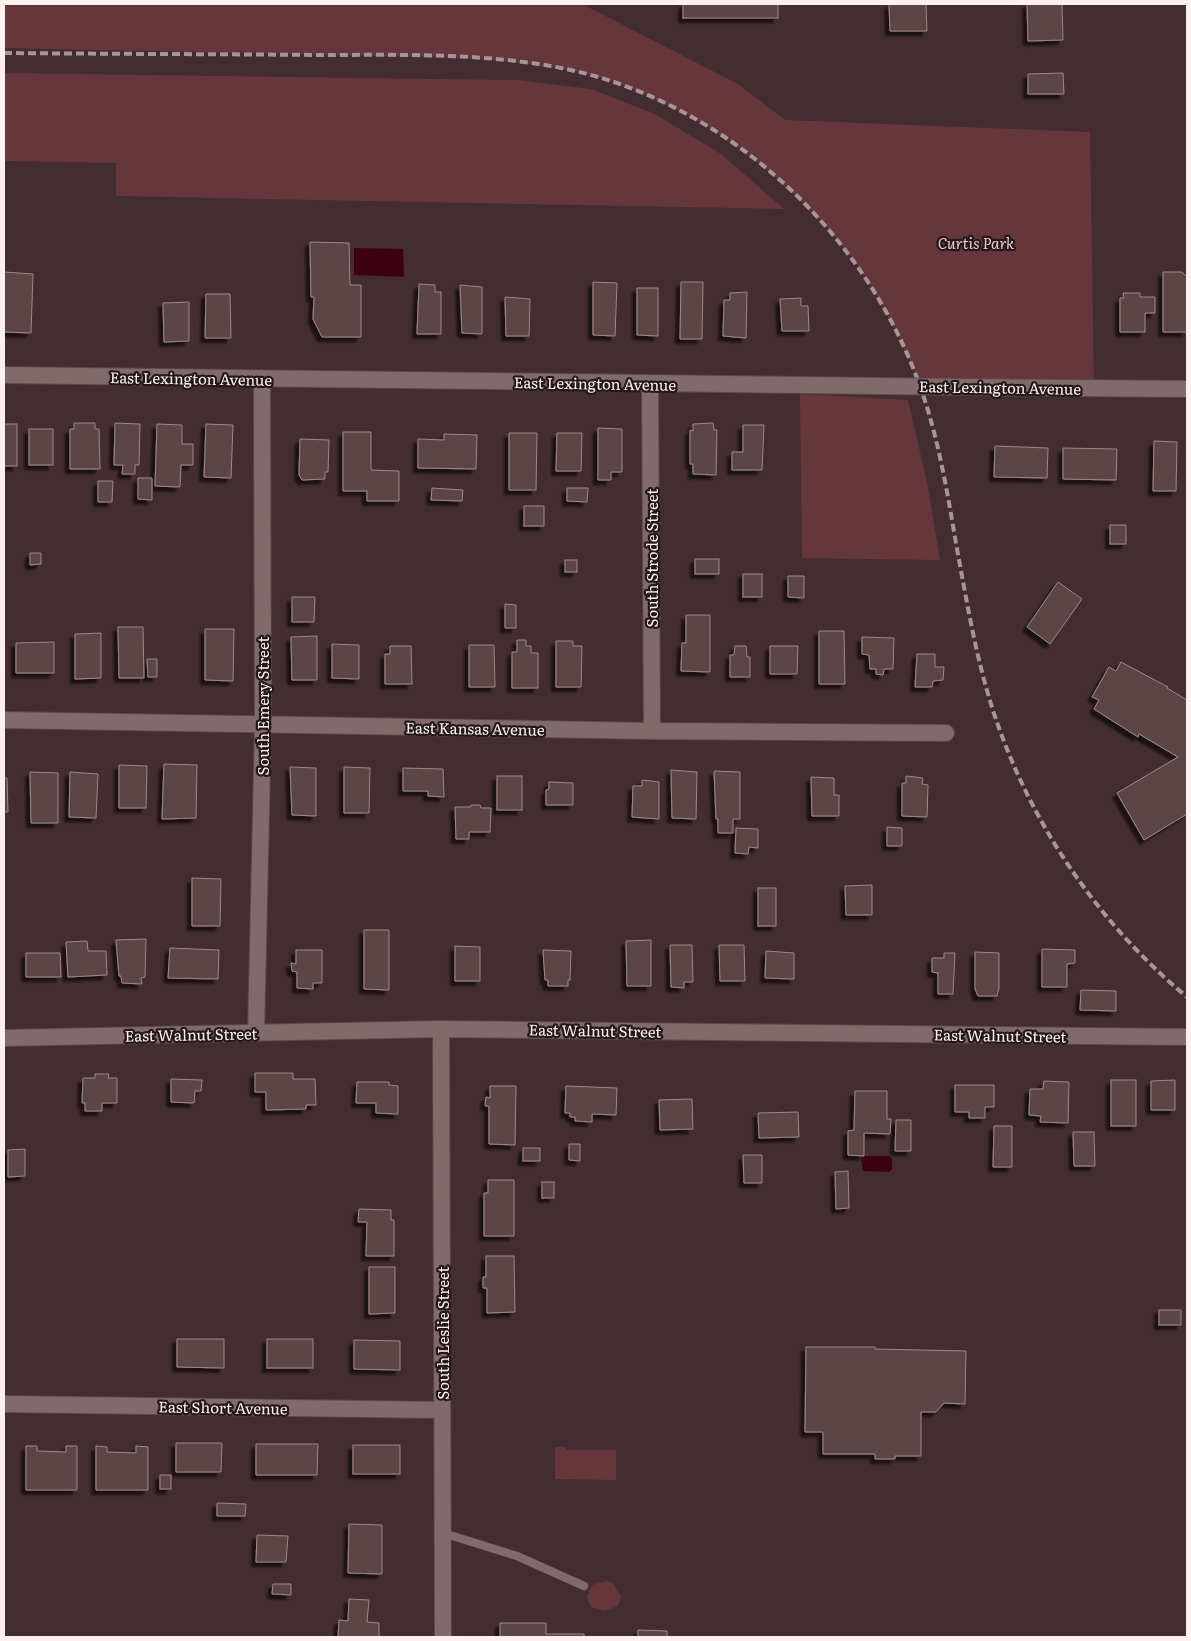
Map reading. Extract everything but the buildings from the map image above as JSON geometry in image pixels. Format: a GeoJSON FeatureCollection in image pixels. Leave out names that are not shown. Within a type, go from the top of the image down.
{"type":"FeatureCollection","features":[{"type":"Feature","properties":{"kind":"street","name":"East Lexington Avenue"},"geometry":{"type":"LineString","coordinates":[[4,375],[1187,389]]}},
{"type":"Feature","properties":{"kind":"street","name":"South Emery Street"},"geometry":{"type":"LineString","coordinates":[[256,1032],[263,725],[262,379]]}},
{"type":"Feature","properties":{"kind":"street","name":"South Strode Street"},"geometry":{"type":"LineString","coordinates":[[650,384],[652,731]]}},
{"type":"Feature","properties":{"kind":"street","name":"East Kansas Avenue"},"geometry":{"type":"LineString","coordinates":[[4,720],[652,731],[946,733]]}},
{"type":"Feature","properties":{"kind":"street","name":"East Walnut Street"},"geometry":{"type":"LineString","coordinates":[[4,1038],[441,1029],[1187,1037]]}},
{"type":"Feature","properties":{"kind":"street","name":"South Leslie Street"},"geometry":{"type":"LineString","coordinates":[[441,1029],[443,1637]]}},
{"type":"Feature","properties":{"kind":"street","name":"East Short Avenue"},"geometry":{"type":"LineString","coordinates":[[4,1404],[442,1410]]}},
{"type":"Feature","properties":{"kind":"lane"},"geometry":{"type":"LineString","coordinates":[[443,1533],[517,1556],[584,1586]]}},
{"type":"Feature","properties":{"kind":"green space","name":"Curtis Park"},"geometry":{"type":"Polygon","coordinates":[[[4,4],[582,4],[738,84],[785,120],[1090,132],[1094,388],[921,387],[894,328],[871,286],[848,252],[815,215],[770,173],[709,128],[672,107],[613,82],[562,69],[475,58],[4,48],[4,4]]]}},
{"type":"Feature","properties":{"kind":"green space"},"geometry":{"type":"Polygon","coordinates":[[[4,73],[517,80],[591,89],[655,114],[721,154],[784,209],[116,196],[116,163],[4,161],[4,73]]]}},
{"type":"Feature","properties":{"kind":"green space"},"geometry":{"type":"Polygon","coordinates":[[[800,394],[908,400],[927,482],[940,560],[802,558],[800,394]]]}},
{"type":"Feature","properties":{"kind":"green space"},"geometry":{"type":"Polygon","coordinates":[[[555,1447],[566,1447],[566,1450],[616,1450],[616,1480],[555,1479],[555,1447]]]}},
{"type":"Feature","properties":{"kind":"green space"},"geometry":{"type":"Polygon","coordinates":[[[606,1581],[613,1583],[621,1597],[618,1606],[604,1611],[591,1607],[587,1597],[592,1585],[606,1581]]]}},
{"type":"Feature","properties":{"kind":"shaded area"},"geometry":{"type":"Polygon","coordinates":[[[354,248],[403,249],[404,277],[354,275],[354,248]]]}},
{"type":"Feature","properties":{"kind":"shaded area"},"geometry":{"type":"Polygon","coordinates":[[[865,1156],[889,1156],[892,1159],[892,1169],[889,1172],[863,1171],[861,1158],[865,1156]]]}},
{"type":"Feature","properties":{"kind":"railway"},"geometry":{"type":"LineString","coordinates":[[4,53],[430,55],[506,60],[543,65],[579,72],[614,82],[665,103],[712,129],[757,161],[798,197],[835,237],[868,281],[895,328],[917,378],[931,420],[941,462],[971,622],[988,694],[1002,737],[1020,780],[1041,821],[1065,860],[1092,898],[1121,933],[1187,997]]}}]}
